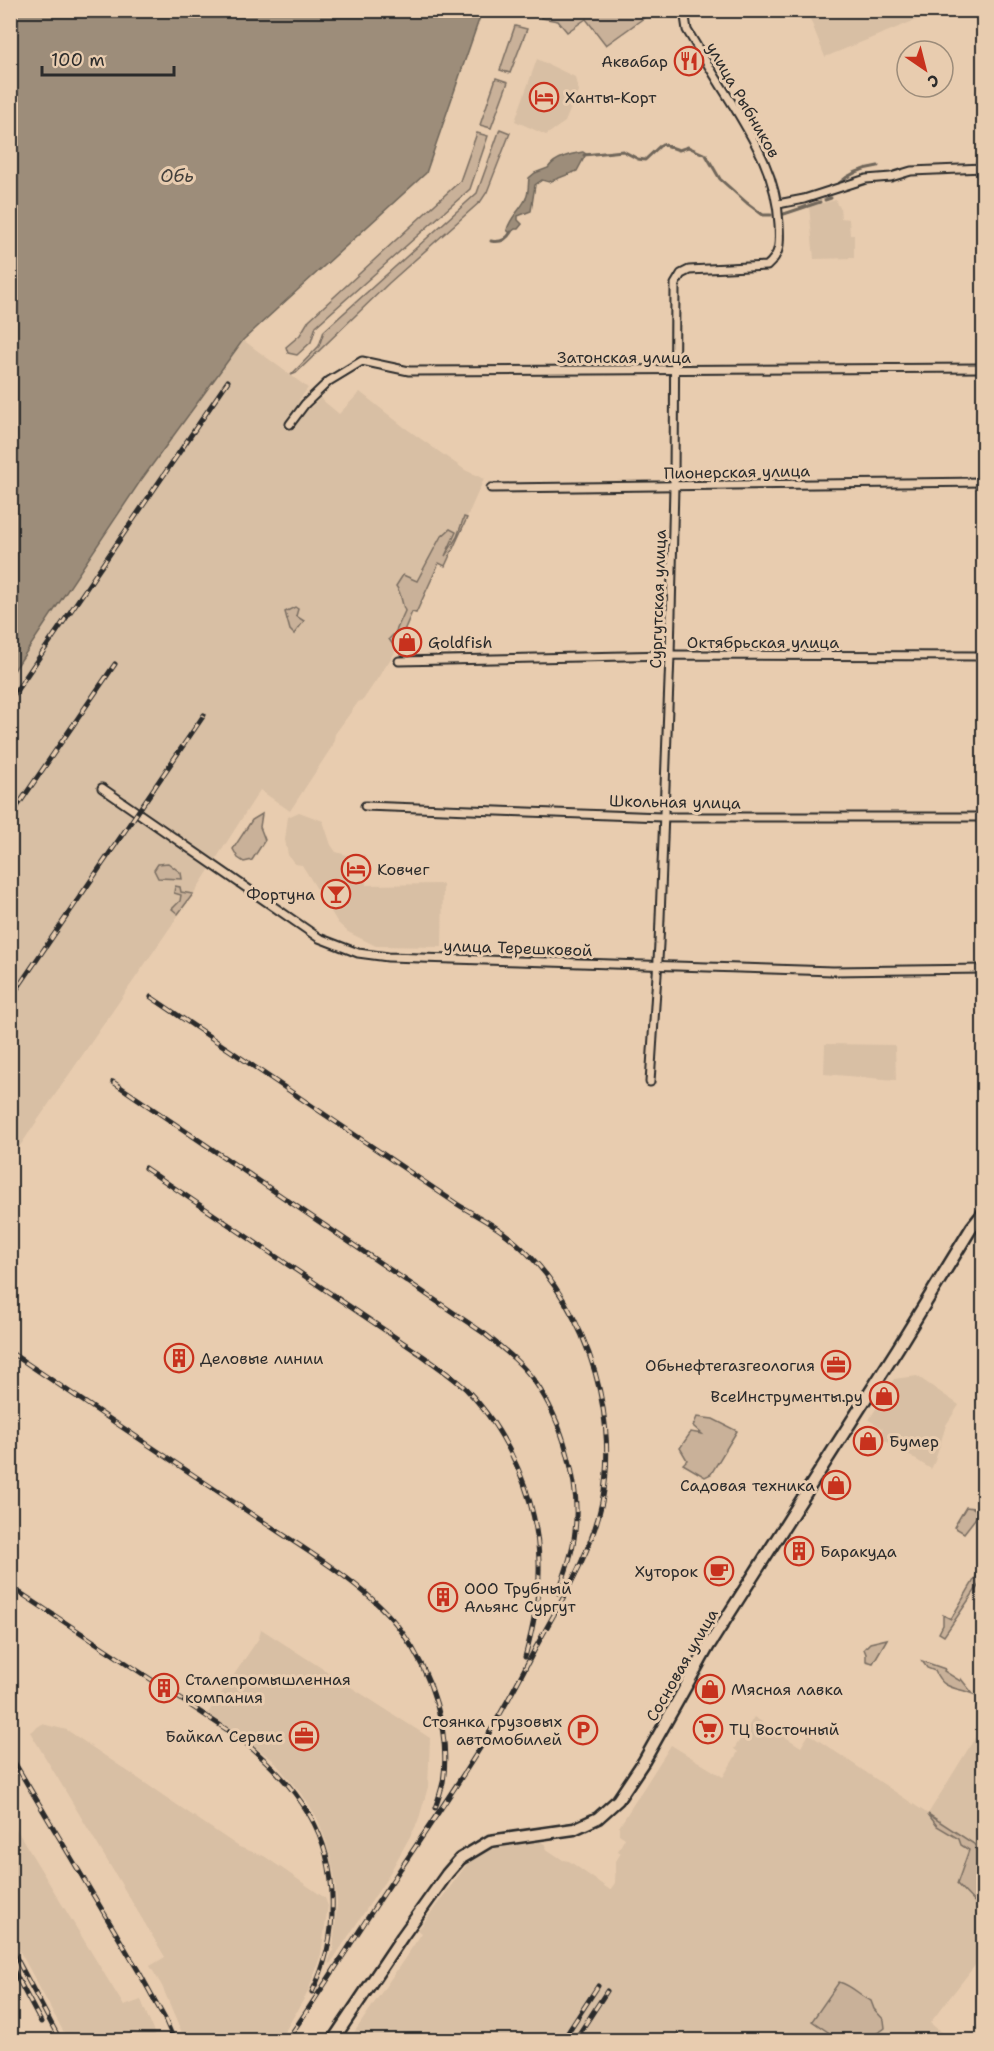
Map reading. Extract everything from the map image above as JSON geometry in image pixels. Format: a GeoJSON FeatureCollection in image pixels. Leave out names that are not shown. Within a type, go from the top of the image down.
{"type":"FeatureCollection","features":[{"type":"Feature","properties":{"kind":"main road","name":"Сосновая улица"},"geometry":{"type":"LineString","coordinates":[[333,2040],[408,1928],[460,1858],[490,1841],[574,1829],[598,1818],[618,1800],[644,1761],[708,1647],[983,1210]]}},
{"type":"Feature","properties":{"kind":"street","name":"улица Рыбников"},"geometry":{"type":"LineString","coordinates":[[684,10],[687,30],[761,152],[778,204]]}},
{"type":"Feature","properties":{"kind":"street"},"geometry":{"type":"LineString","coordinates":[[778,204],[804,199],[866,179],[891,177],[911,171],[984,168]]}},
{"type":"Feature","properties":{"kind":"street","name":"Сургутская улица"},"geometry":{"type":"LineString","coordinates":[[650,1082],[670,655],[675,284],[681,274],[690,270],[768,266],[777,258],[780,245],[778,204]]}},
{"type":"Feature","properties":{"kind":"street","name":"Затонская улица"},"geometry":{"type":"LineString","coordinates":[[290,424],[305,404],[329,381],[362,361],[409,371],[984,368]]}},
{"type":"Feature","properties":{"kind":"street","name":"Пионерская улица"},"geometry":{"type":"LineString","coordinates":[[491,488],[984,482]]}},
{"type":"Feature","properties":{"kind":"street","name":"Октябрьская улица"},"geometry":{"type":"LineString","coordinates":[[399,661],[670,655],[984,656]]}},
{"type":"Feature","properties":{"kind":"street","name":"улица Терешковой"},"geometry":{"type":"LineString","coordinates":[[102,788],[292,921],[333,945],[358,953],[388,957],[833,971],[984,969]]}},
{"type":"Feature","properties":{"kind":"street","name":"Школьная улица"},"geometry":{"type":"LineString","coordinates":[[365,806],[662,817],[984,817]]}},
{"type":"Feature","properties":{"kind":"shaded area"},"geometry":{"type":"Polygon","coordinates":[[[543,10],[651,11],[606,45],[586,19],[567,32],[558,21],[541,18],[543,10]]]}},
{"type":"Feature","properties":{"kind":"shaded area"},"geometry":{"type":"Polygon","coordinates":[[[807,10],[938,11],[825,57],[807,10]]]}},
{"type":"Feature","properties":{"kind":"shaded area"},"geometry":{"type":"Polygon","coordinates":[[[515,26],[527,29],[510,73],[500,70],[515,26]]]}},
{"type":"Feature","properties":{"kind":"shaded area"},"geometry":{"type":"Polygon","coordinates":[[[537,59],[575,77],[578,91],[565,122],[546,135],[515,121],[537,59]]]}},
{"type":"Feature","properties":{"kind":"shaded area"},"geometry":{"type":"Polygon","coordinates":[[[496,78],[508,82],[491,128],[480,125],[496,78]]]}},
{"type":"Feature","properties":{"kind":"shaded area"},"geometry":{"type":"Polygon","coordinates":[[[500,129],[510,133],[487,192],[481,201],[389,283],[296,373],[291,375],[319,346],[324,331],[477,193],[500,129]]]}},
{"type":"Feature","properties":{"kind":"shaded area"},"geometry":{"type":"Polygon","coordinates":[[[477,133],[488,136],[470,189],[316,326],[311,342],[297,355],[288,353],[286,347],[300,335],[309,320],[460,181],[477,133]]]}},
{"type":"Feature","properties":{"kind":"shaded area"},"geometry":{"type":"Polygon","coordinates":[[[836,200],[837,205],[840,206],[841,218],[849,219],[850,235],[854,235],[854,258],[814,259],[809,206],[836,200]]]}},
{"type":"Feature","properties":{"kind":"shaded area"},"geometry":{"type":"Polygon","coordinates":[[[243,340],[308,388],[299,400],[311,407],[320,398],[339,414],[360,392],[404,427],[465,470],[484,479],[445,566],[439,563],[416,613],[412,612],[394,654],[363,700],[359,701],[335,734],[333,745],[290,811],[260,790],[202,881],[11,1159],[11,675],[139,483],[243,340]]]}},
{"type":"Feature","properties":{"kind":"shaded area"},"geometry":{"type":"Polygon","coordinates":[[[464,517],[467,518],[445,566],[439,563],[416,613],[412,612],[398,645],[393,645],[389,639],[395,633],[405,611],[396,586],[403,575],[417,581],[440,538],[450,529],[456,532],[445,556],[457,537],[464,517]]]}},
{"type":"Feature","properties":{"kind":"shaded area"},"geometry":{"type":"Polygon","coordinates":[[[295,607],[298,609],[296,616],[304,621],[294,634],[290,630],[285,612],[295,607]]]}},
{"type":"Feature","properties":{"kind":"shaded area"},"geometry":{"type":"Polygon","coordinates":[[[299,812],[323,821],[331,845],[336,852],[347,855],[365,855],[366,885],[443,884],[442,947],[376,946],[348,932],[338,923],[302,865],[295,864],[288,855],[285,840],[288,817],[299,812]]]}},
{"type":"Feature","properties":{"kind":"shaded area"},"geometry":{"type":"Polygon","coordinates":[[[262,814],[260,827],[265,840],[252,860],[244,862],[238,858],[233,849],[252,820],[262,814]]]}},
{"type":"Feature","properties":{"kind":"shaded area"},"geometry":{"type":"Polygon","coordinates":[[[168,863],[181,873],[182,879],[158,878],[154,870],[158,864],[168,863]]]}},
{"type":"Feature","properties":{"kind":"shaded area"},"geometry":{"type":"Polygon","coordinates":[[[175,886],[180,887],[181,892],[193,894],[178,914],[172,909],[180,901],[181,895],[174,893],[175,886]]]}},
{"type":"Feature","properties":{"kind":"shaded area"},"geometry":{"type":"Polygon","coordinates":[[[825,1044],[895,1045],[896,1080],[824,1074],[825,1044]]]}},
{"type":"Feature","properties":{"kind":"shaded area"},"geometry":{"type":"Polygon","coordinates":[[[917,1376],[959,1405],[946,1425],[931,1469],[878,1436],[883,1429],[869,1420],[894,1379],[917,1376]]]}},
{"type":"Feature","properties":{"kind":"shaded area"},"geometry":{"type":"Polygon","coordinates":[[[697,1417],[713,1419],[737,1431],[711,1474],[705,1477],[683,1464],[687,1460],[680,1448],[691,1432],[702,1434],[693,1426],[697,1417]]]}},
{"type":"Feature","properties":{"kind":"shaded area"},"geometry":{"type":"Polygon","coordinates":[[[966,1507],[974,1508],[978,1515],[964,1533],[954,1527],[966,1507]]]}},
{"type":"Feature","properties":{"kind":"shaded area"},"geometry":{"type":"Polygon","coordinates":[[[981,1568],[983,1579],[944,1636],[939,1633],[943,1625],[943,1615],[951,1619],[981,1568]]]}},
{"type":"Feature","properties":{"kind":"shaded area"},"geometry":{"type":"Polygon","coordinates":[[[261,1629],[430,1738],[428,1787],[418,1822],[387,1878],[330,1964],[328,1962],[333,1950],[337,1904],[334,1873],[326,1841],[317,1818],[306,1800],[273,1760],[208,1713],[259,1638],[261,1629]]]}},
{"type":"Feature","properties":{"kind":"shaded area"},"geometry":{"type":"Polygon","coordinates":[[[887,1639],[873,1663],[866,1661],[864,1649],[870,1643],[887,1639]]]}},
{"type":"Feature","properties":{"kind":"shaded area"},"geometry":{"type":"Polygon","coordinates":[[[922,1661],[945,1669],[944,1671],[960,1681],[961,1679],[973,1694],[946,1685],[935,1671],[927,1668],[922,1661]]]}},
{"type":"Feature","properties":{"kind":"shaded area"},"geometry":{"type":"Polygon","coordinates":[[[754,1717],[801,1747],[809,1734],[928,1814],[983,1725],[983,1839],[974,1844],[982,1859],[970,1874],[983,1892],[983,1966],[982,1968],[976,1964],[930,2023],[951,2040],[349,2040],[422,1933],[418,1930],[470,1860],[491,1847],[539,1841],[546,1845],[545,1848],[563,1860],[569,1861],[610,1890],[615,1883],[616,1861],[621,1853],[618,1851],[625,1838],[619,1834],[619,1827],[671,1745],[723,1777],[738,1752],[734,1749],[754,1717]]]}},
{"type":"Feature","properties":{"kind":"shaded area"},"geometry":{"type":"Polygon","coordinates":[[[42,1724],[67,1730],[239,1847],[264,1856],[325,1898],[328,1906],[321,1954],[308,1992],[280,2040],[185,2040],[162,1986],[150,1966],[165,1957],[30,1732],[42,1724]]]}},
{"type":"Feature","properties":{"kind":"shaded area"},"geometry":{"type":"Polygon","coordinates":[[[928,1814],[974,1844],[983,1863],[983,1911],[957,1884],[969,1850],[961,1845],[959,1839],[937,1826],[928,1814]]]}},
{"type":"Feature","properties":{"kind":"shaded area"},"geometry":{"type":"Polygon","coordinates":[[[10,1819],[124,2006],[141,2000],[157,2040],[68,2040],[11,1935],[10,1819]]]}},
{"type":"Feature","properties":{"kind":"shaded area"},"geometry":{"type":"Polygon","coordinates":[[[839,1982],[871,2001],[874,2009],[884,2020],[885,2028],[864,2040],[854,2035],[851,2040],[840,2040],[812,2021],[839,1982]]]}},
{"type":"Feature","properties":{"kind":"water","name":"Обь"},"geometry":{"type":"Polygon","coordinates":[[[11,10],[482,11],[426,173],[243,340],[139,483],[11,675],[11,10]]]}},
{"type":"Feature","properties":{"kind":"water"},"geometry":{"type":"Polygon","coordinates":[[[583,152],[586,154],[577,171],[549,182],[542,180],[535,185],[531,211],[518,216],[522,224],[510,233],[507,230],[508,225],[527,196],[529,178],[559,159],[583,152]]]}},
{"type":"Feature","properties":{"kind":"waterway"},"geometry":{"type":"LineString","coordinates":[[584,155],[623,151],[645,160],[662,144],[679,150],[688,147],[706,155],[720,179],[747,203],[763,215],[771,215]]}},
{"type":"Feature","properties":{"kind":"waterway"},"geometry":{"type":"LineString","coordinates":[[838,184],[856,172],[878,166]]}},
{"type":"Feature","properties":{"kind":"waterway"},"geometry":{"type":"LineString","coordinates":[[825,200],[831,198]]}},
{"type":"Feature","properties":{"kind":"waterway"},"geometry":{"type":"LineString","coordinates":[[784,214],[820,202]]}},
{"type":"Feature","properties":{"kind":"waterway"},"geometry":{"type":"LineString","coordinates":[[491,241],[503,240],[511,232]]}},
{"type":"Feature","properties":{"kind":"railway"},"geometry":{"type":"LineString","coordinates":[[10,700],[228,381]]}},
{"type":"Feature","properties":{"kind":"railway"},"geometry":{"type":"LineString","coordinates":[[10,817],[115,664]]}},
{"type":"Feature","properties":{"kind":"railway"},"geometry":{"type":"LineString","coordinates":[[10,999],[204,715]]}},
{"type":"Feature","properties":{"kind":"railway"},"geometry":{"type":"LineString","coordinates":[[151,997],[457,1204],[504,1233],[531,1257],[554,1286],[574,1318],[589,1354],[600,1391],[606,1428],[606,1466],[602,1502],[597,1522],[574,1578],[485,1740],[287,2040]]}},
{"type":"Feature","properties":{"kind":"railway"},"geometry":{"type":"LineString","coordinates":[[113,1082],[485,1334],[524,1368],[545,1397],[561,1433],[572,1473],[575,1493],[575,1531],[571,1555],[558,1593]]}},
{"type":"Feature","properties":{"kind":"railway"},"geometry":{"type":"LineString","coordinates":[[145,1168],[423,1356],[466,1389],[481,1407],[508,1447],[527,1492],[533,1515],[539,1574],[534,1622],[525,1657]]}},
{"type":"Feature","properties":{"kind":"railway"},"geometry":{"type":"LineString","coordinates":[[10,1352],[335,1569],[389,1616],[402,1632],[422,1665],[441,1723],[445,1763],[443,1782],[435,1808]]}},
{"type":"Feature","properties":{"kind":"railway"},"geometry":{"type":"LineString","coordinates":[[10,1586],[241,1739],[269,1764],[294,1793],[309,1814],[319,1834],[331,1879],[331,1926],[321,1971],[312,1992]]}},
{"type":"Feature","properties":{"kind":"railway"},"geometry":{"type":"LineString","coordinates":[[10,1755],[139,1972],[174,2040]]}},
{"type":"Feature","properties":{"kind":"railway"},"geometry":{"type":"LineString","coordinates":[[10,1946],[60,2040]]}},
{"type":"Feature","properties":{"kind":"railway"},"geometry":{"type":"LineString","coordinates":[[10,1964],[41,2022]]}},
{"type":"Feature","properties":{"kind":"railway"},"geometry":{"type":"LineString","coordinates":[[563,2040],[598,1986]]}},
{"type":"Feature","properties":{"kind":"railway"},"geometry":{"type":"LineString","coordinates":[[575,2040],[607,1991]]}},
{"type":"Feature","properties":{"kind":"place","name":"Аквабар"},"geometry":{"type":"Point","coordinates":[689,61]}},
{"type":"Feature","properties":{"kind":"place","name":"Ханты-Корт"},"geometry":{"type":"Point","coordinates":[544,97]}},
{"type":"Feature","properties":{"kind":"place","name":"Goldfish"},"geometry":{"type":"Point","coordinates":[407,642]}},
{"type":"Feature","properties":{"kind":"place","name":"Ковчег"},"geometry":{"type":"Point","coordinates":[356,869]}},
{"type":"Feature","properties":{"kind":"place","name":"Фортуна"},"geometry":{"type":"Point","coordinates":[336,894]}},
{"type":"Feature","properties":{"kind":"place","name":"Деловые линии"},"geometry":{"type":"Point","coordinates":[179,1358]}},
{"type":"Feature","properties":{"kind":"place","name":"Обьнефтегазгеология"},"geometry":{"type":"Point","coordinates":[836,1365]}},
{"type":"Feature","properties":{"kind":"place","name":"ВсеИнструменты.ру"},"geometry":{"type":"Point","coordinates":[884,1396]}},
{"type":"Feature","properties":{"kind":"place","name":"Бумер"},"geometry":{"type":"Point","coordinates":[868,1441]}},
{"type":"Feature","properties":{"kind":"place","name":"Садовая техника"},"geometry":{"type":"Point","coordinates":[836,1485]}},
{"type":"Feature","properties":{"kind":"place","name":"Баракуда"},"geometry":{"type":"Point","coordinates":[799,1551]}},
{"type":"Feature","properties":{"kind":"place","name":"Хуторок"},"geometry":{"type":"Point","coordinates":[719,1571]}},
{"type":"Feature","properties":{"kind":"place","name":"ООО Трубный Альянс Сургут"},"geometry":{"type":"Point","coordinates":[443,1597]}},
{"type":"Feature","properties":{"kind":"place","name":"Сталепромышленная компания"},"geometry":{"type":"Point","coordinates":[164,1688]}},
{"type":"Feature","properties":{"kind":"place","name":"Мясная лавка"},"geometry":{"type":"Point","coordinates":[710,1689]}},
{"type":"Feature","properties":{"kind":"place","name":"ТЦ Восточный"},"geometry":{"type":"Point","coordinates":[708,1729]}},
{"type":"Feature","properties":{"kind":"place","name":"Стоянка грузовых автомобилей"},"geometry":{"type":"Point","coordinates":[583,1730]}},
{"type":"Feature","properties":{"kind":"place","name":"Байкал Сервис"},"geometry":{"type":"Point","coordinates":[304,1736]}}]}
